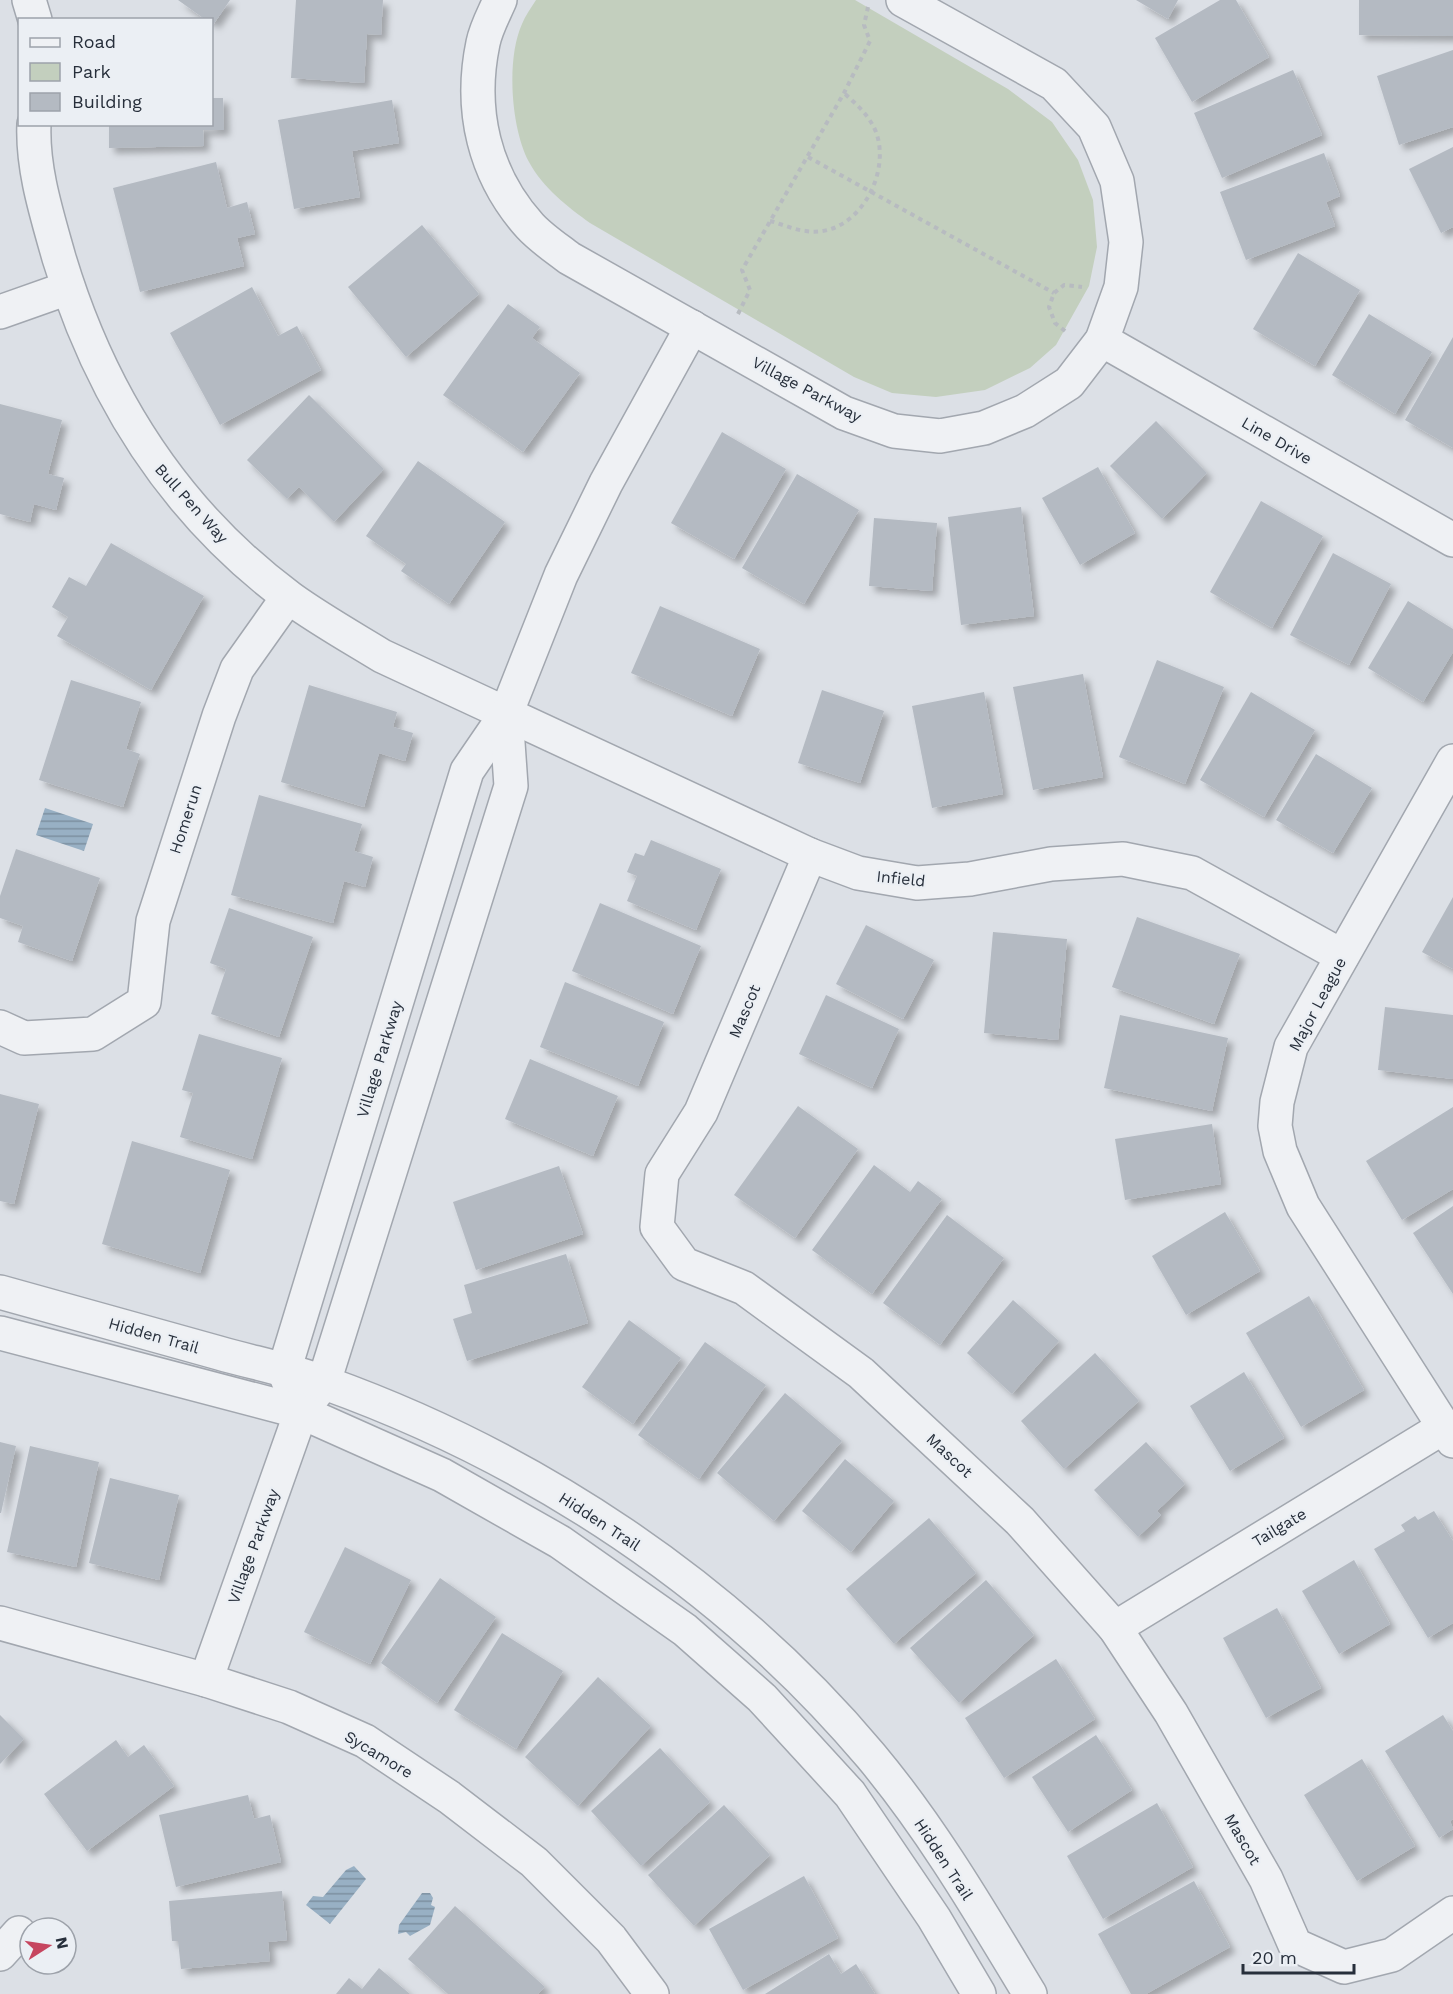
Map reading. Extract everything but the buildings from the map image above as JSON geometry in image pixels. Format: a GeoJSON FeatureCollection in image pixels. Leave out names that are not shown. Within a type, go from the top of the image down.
{"type":"FeatureCollection","features":[{"type":"Feature","properties":{"kind":"street"},"geometry":{"type":"LineString","coordinates":[[29,0],[34,18]]}},
{"type":"Feature","properties":{"kind":"street","name":"Village Parkway"},"geometry":{"type":"LineString","coordinates":[[500,0],[483,41],[477,101],[484,148],[500,186],[531,227],[569,258],[844,413],[894,431],[940,436],[984,428],[1025,411],[1069,383],[1102,340],[1122,287],[1126,242],[1117,181],[1094,127],[1054,84],[912,2]]}},
{"type":"Feature","properties":{"kind":"street","name":"Bull Pen Way"},"geometry":{"type":"LineString","coordinates":[[34,126],[33,145],[47,216],[68,288],[108,384],[157,466],[221,538],[288,597],[382,656],[506,714]]}},
{"type":"Feature","properties":{"kind":"street"},"geometry":{"type":"LineString","coordinates":[[0,312],[68,288]]}},
{"type":"Feature","properties":{"kind":"street","name":"Village Parkway"},"geometry":{"type":"LineString","coordinates":[[284,1371],[467,771],[506,714],[561,575],[606,483],[692,327]]}},
{"type":"Feature","properties":{"kind":"street","name":"Line Drive"},"geometry":{"type":"LineString","coordinates":[[1102,340],[1453,540]]}},
{"type":"Feature","properties":{"kind":"street","name":"Homerun"},"geometry":{"type":"LineString","coordinates":[[0,1027],[24,1038],[93,1034],[144,1002],[153,921],[219,716],[237,669],[288,597]]}},
{"type":"Feature","properties":{"kind":"street","name":"Village Parkway"},"geometry":{"type":"LineString","coordinates":[[206,1680],[301,1412],[324,1382],[511,786],[506,714]]}},
{"type":"Feature","properties":{"kind":"street","name":"Infield"},"geometry":{"type":"LineString","coordinates":[[506,714],[810,855],[858,873],[917,883],[970,879],[1051,864],[1123,859],[1192,873],[1342,956]]}},
{"type":"Feature","properties":{"kind":"street","name":"Major League"},"geometry":{"type":"LineString","coordinates":[[1448,1434],[1303,1206],[1280,1151],[1275,1126],[1277,1102],[1291,1047],[1453,761]]}},
{"type":"Feature","properties":{"kind":"street","name":"Mascot"},"geometry":{"type":"LineString","coordinates":[[810,855],[701,1112],[662,1174],[657,1227],[684,1264],[744,1288],[861,1373],[1020,1521],[1115,1628],[1171,1713],[1254,1858],[1296,1945],[1344,1967],[1392,1955],[1453,1913]]}},
{"type":"Feature","properties":{"kind":"street","name":"Hidden Trail"},"geometry":{"type":"LineString","coordinates":[[0,1292],[324,1382],[457,1438],[539,1482],[690,1580],[752,1632],[813,1690],[872,1758],[915,1815],[1030,1994]]}},
{"type":"Feature","properties":{"kind":"street"},"geometry":{"type":"LineString","coordinates":[[0,1333],[301,1412],[442,1475],[560,1542],[685,1630],[762,1698],[850,1794],[934,1918],[979,1994]]}},
{"type":"Feature","properties":{"kind":"street"},"geometry":{"type":"LineString","coordinates":[[284,1371],[301,1412]]}},
{"type":"Feature","properties":{"kind":"street","name":"Tailgate"},"geometry":{"type":"LineString","coordinates":[[1115,1628],[1448,1434]]}},
{"type":"Feature","properties":{"kind":"street","name":"Sycamore"},"geometry":{"type":"LineString","coordinates":[[0,1623],[206,1680],[289,1707],[365,1741],[449,1797],[534,1862],[611,1939],[652,1994]]}},
{"type":"Feature","properties":{"kind":"path"},"geometry":{"type":"LineString","coordinates":[[723,345],[750,290],[742,270],[844,93],[870,41],[864,25],[866,12],[872,0]]}},
{"type":"Feature","properties":{"kind":"path"},"geometry":{"type":"LineString","coordinates":[[770,221],[807,232],[830,228],[851,217],[867,201],[877,180],[880,156],[876,133],[866,112],[844,93]]}},
{"type":"Feature","properties":{"kind":"path"},"geometry":{"type":"LineString","coordinates":[[808,157],[1054,293]]}},
{"type":"Feature","properties":{"kind":"green space"},"geometry":{"type":"Polygon","coordinates":[[[536,0],[855,0],[1008,89],[1052,122],[1078,160],[1093,200],[1097,247],[1089,286],[1056,345],[1030,368],[985,390],[936,397],[892,393],[854,377],[590,223],[565,204],[541,180],[529,162],[518,131],[513,94],[514,56],[522,24],[536,0]]]}},
{"type":"Feature","properties":{"kind":"water"},"geometry":{"type":"Polygon","coordinates":[[[45,808],[93,824],[84,851],[36,835],[45,808]]]}},
{"type":"Feature","properties":{"kind":"water"},"geometry":{"type":"Polygon","coordinates":[[[354,1866],[366,1879],[330,1924],[306,1905],[313,1896],[323,1897],[346,1870],[354,1866]]]}},
{"type":"Feature","properties":{"kind":"water"},"geometry":{"type":"Polygon","coordinates":[[[422,1893],[430,1893],[433,1898],[431,1905],[435,1907],[430,1925],[410,1936],[406,1932],[398,1934],[399,1925],[422,1893]]]}}]}
